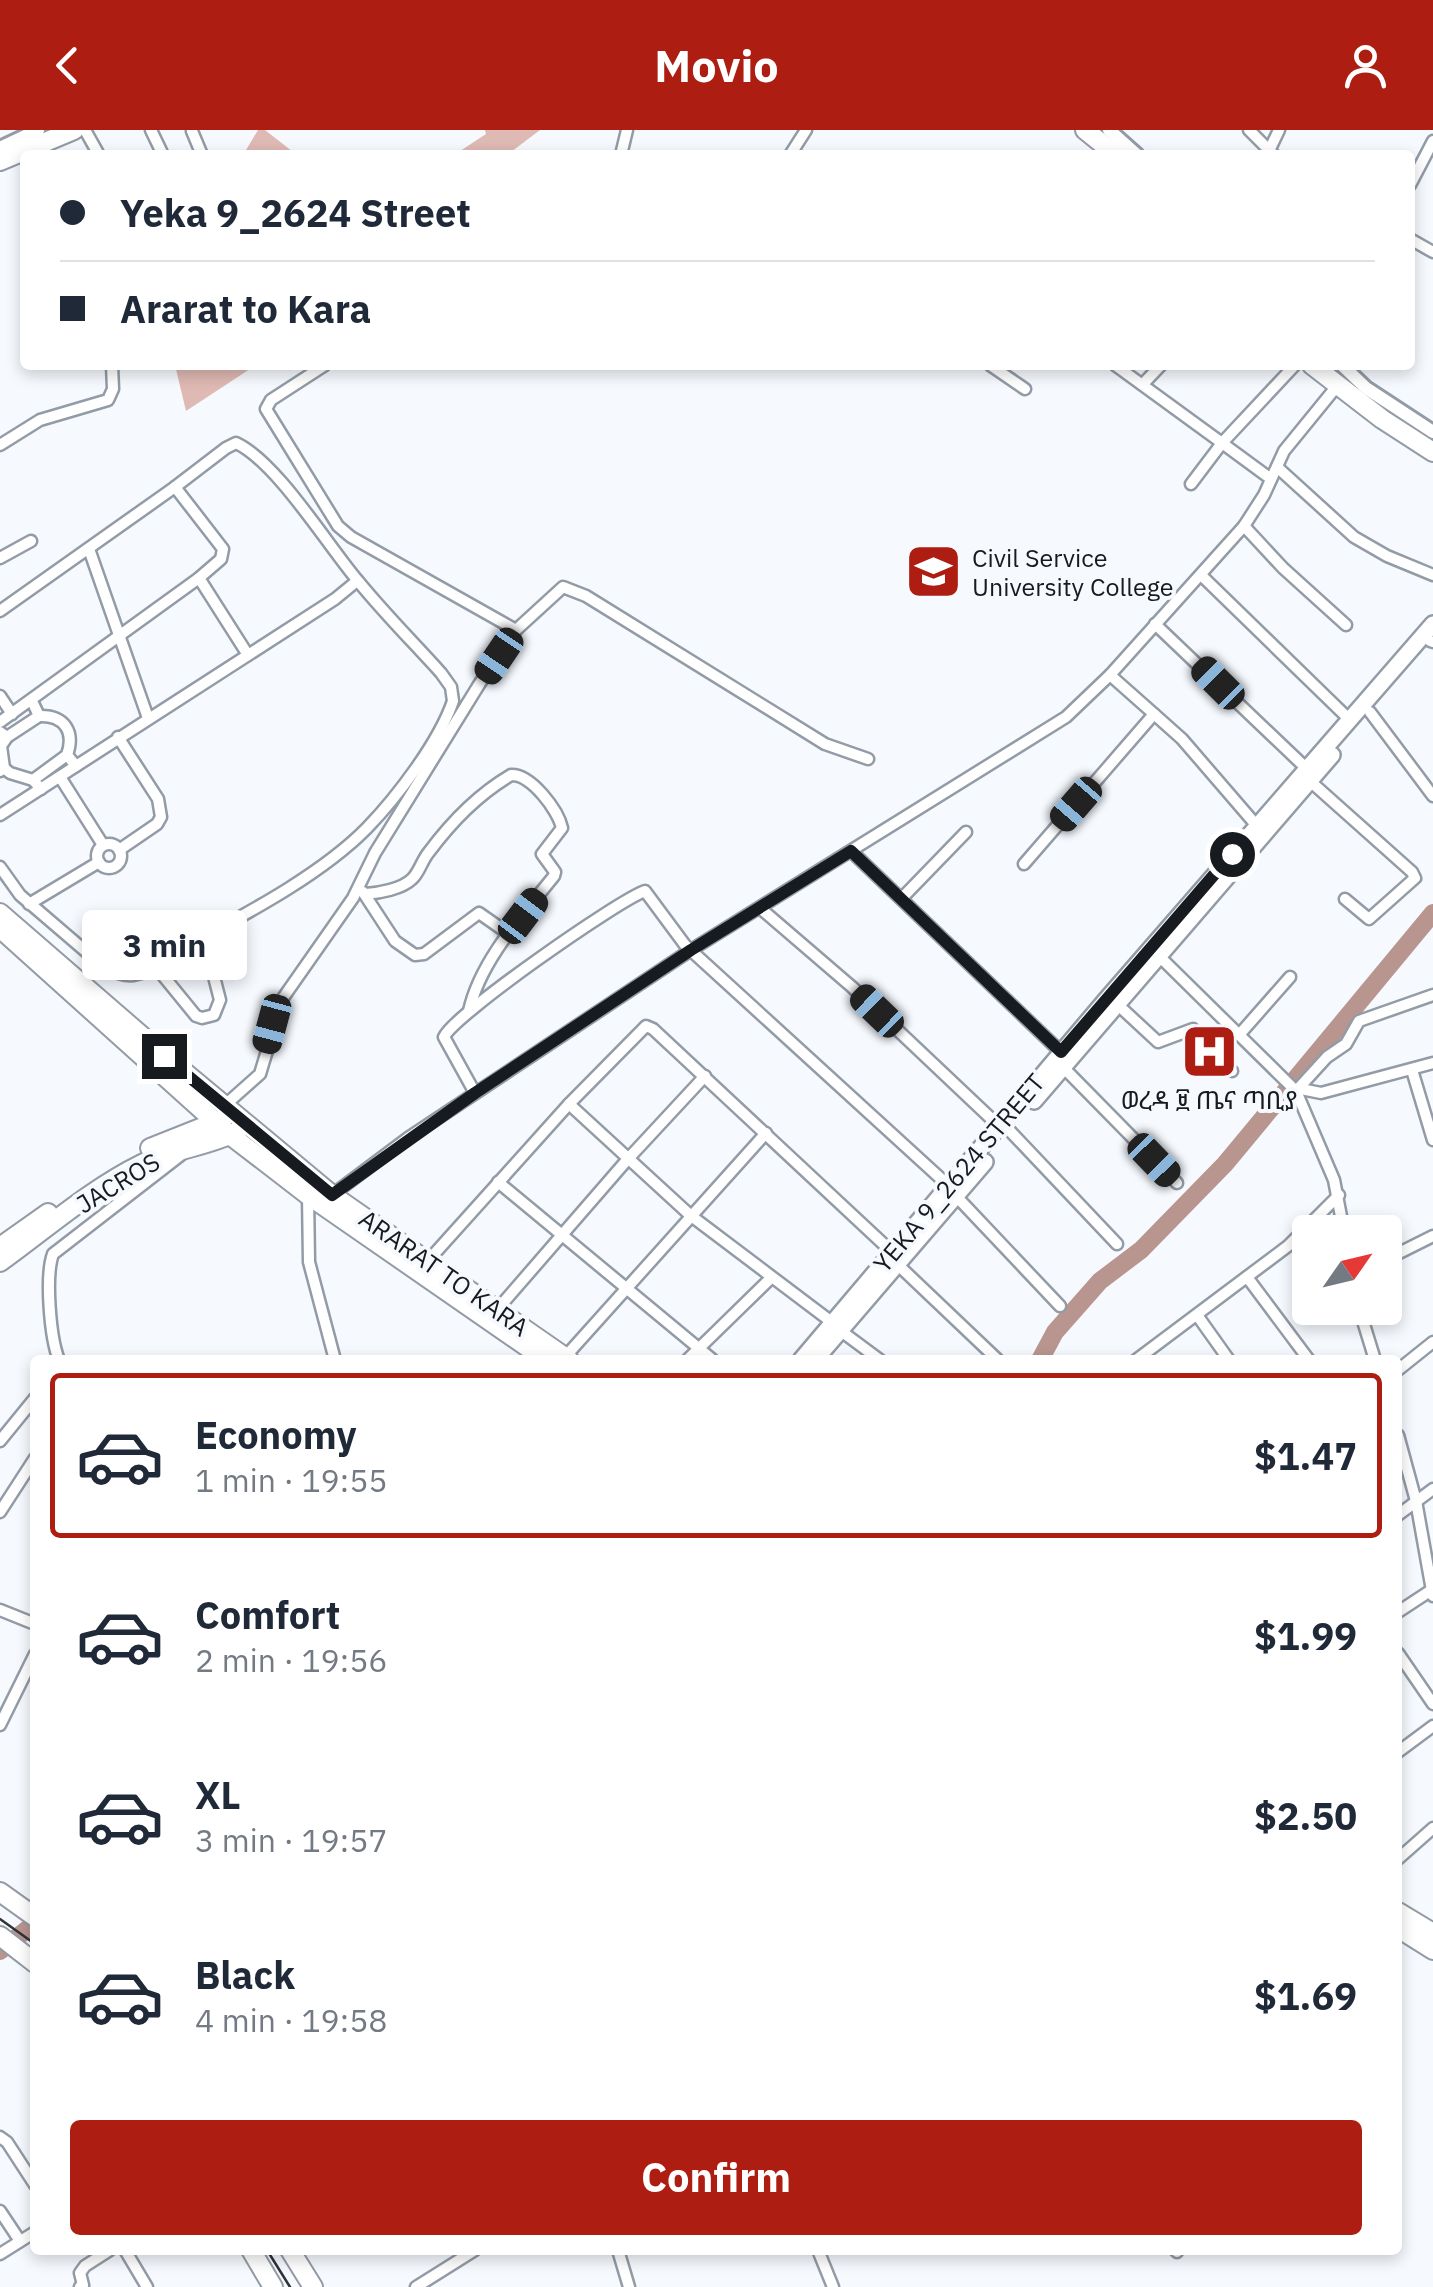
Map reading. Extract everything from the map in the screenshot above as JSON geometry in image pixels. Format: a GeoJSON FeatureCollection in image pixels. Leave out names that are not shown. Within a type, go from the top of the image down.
{"type":"FeatureCollection","features":[{"type":"Feature","properties":{"kind":"main road"},"geometry":{"type":"LineString","coordinates":[[28,150],[74,130]]}},
{"type":"Feature","properties":{"kind":"main road"},"geometry":{"type":"LineString","coordinates":[[1085,130],[1110,150]]}},
{"type":"Feature","properties":{"kind":"main road"},"geometry":{"type":"LineString","coordinates":[[1318,370],[1433,452]]}},
{"type":"Feature","properties":{"kind":"main road","name":"YEKA 9_2624 STREET"},"geometry":{"type":"LineString","coordinates":[[1062,1060],[1159,956],[1351,721],[1432,636]]}},
{"type":"Feature","properties":{"kind":"main road","name":"YEKA 9_2624 STREET"},"geometry":{"type":"LineString","coordinates":[[819,1355],[894,1258],[1257,826],[1370,712],[1432,636]]}},
{"type":"Feature","properties":{"kind":"main road","name":"ARARAT TO KARA"},"geometry":{"type":"LineString","coordinates":[[0,912],[231,1120],[308,1196],[554,1355]]}},
{"type":"Feature","properties":{"kind":"main road","name":"ARARAT TO KARA"},"geometry":{"type":"LineString","coordinates":[[0,928],[231,1120],[492,1316]]}},
{"type":"Feature","properties":{"kind":"main road","name":"JACROS"},"geometry":{"type":"LineString","coordinates":[[0,1262],[137,1166],[186,1150],[231,1120]]}},
{"type":"Feature","properties":{"kind":"main road","name":"JACROS"},"geometry":{"type":"LineString","coordinates":[[4,1238],[134,1154],[231,1120]]}},
{"type":"Feature","properties":{"kind":"main road","name":"YEKA 9_2624 STREET"},"geometry":{"type":"LineString","coordinates":[[807,1355],[837,1327]]}},
{"type":"Feature","properties":{"kind":"main road"},"geometry":{"type":"LineString","coordinates":[[4,1895],[30,1913]]}},
{"type":"Feature","properties":{"kind":"main road"},"geometry":{"type":"LineString","coordinates":[[1402,1915],[1433,1934]]}},
{"type":"Feature","properties":{"kind":"main road"},"geometry":{"type":"LineString","coordinates":[[1402,1931],[1433,1950]]}},
{"type":"Feature","properties":{"kind":"main road"},"geometry":{"type":"LineString","coordinates":[[0,1936],[30,1958]]}},
{"type":"Feature","properties":{"kind":"main road"},"geometry":{"type":"LineString","coordinates":[[254,2255],[273,2287]]}},
{"type":"Feature","properties":{"kind":"main road"},"geometry":{"type":"LineString","coordinates":[[293,2255],[313,2287]]}},
{"type":"Feature","properties":{"kind":"street"},"geometry":{"type":"LineString","coordinates":[[0,148],[38,130]]}},
{"type":"Feature","properties":{"kind":"street"},"geometry":{"type":"LineString","coordinates":[[1109,130],[1131,150]]}},
{"type":"Feature","properties":{"kind":"street"},"geometry":{"type":"LineString","coordinates":[[1248,130],[1266,150]]}},
{"type":"Feature","properties":{"kind":"street"},"geometry":{"type":"LineString","coordinates":[[1415,176],[1433,142]]}},
{"type":"Feature","properties":{"kind":"street"},"geometry":{"type":"LineString","coordinates":[[0,444],[40,420],[108,400],[113,389],[112,370]]}},
{"type":"Feature","properties":{"kind":"street"},"geometry":{"type":"LineString","coordinates":[[316,370],[271,400],[266,409],[329,514],[351,537],[516,630]]}},
{"type":"Feature","properties":{"kind":"street"},"geometry":{"type":"LineString","coordinates":[[998,370],[1026,389]]}},
{"type":"Feature","properties":{"kind":"street"},"geometry":{"type":"LineString","coordinates":[[1122,370],[1271,479]]}},
{"type":"Feature","properties":{"kind":"street"},"geometry":{"type":"LineString","coordinates":[[1143,384],[1156,370]]}},
{"type":"Feature","properties":{"kind":"street"},"geometry":{"type":"LineString","coordinates":[[1190,484],[1222,443],[1290,370]]}},
{"type":"Feature","properties":{"kind":"street"},"geometry":{"type":"LineString","coordinates":[[1347,370],[1366,388],[1433,432]]}},
{"type":"Feature","properties":{"kind":"street"},"geometry":{"type":"LineString","coordinates":[[332,1195],[475,1093],[691,950],[1066,717],[1110,675],[1244,526],[1284,450],[1337,386]]}},
{"type":"Feature","properties":{"kind":"street"},"geometry":{"type":"LineString","coordinates":[[0,611],[236,444],[247,448],[295,498],[357,581],[441,672],[453,701],[418,762],[365,830],[275,896],[172,954],[156,968],[134,975],[104,967],[29,904],[0,867]]}},
{"type":"Feature","properties":{"kind":"street"},"geometry":{"type":"LineString","coordinates":[[1277,467],[1354,537],[1387,556],[1433,574]]}},
{"type":"Feature","properties":{"kind":"street"},"geometry":{"type":"LineString","coordinates":[[0,722],[221,558],[223,549],[175,487]]}},
{"type":"Feature","properties":{"kind":"street"},"geometry":{"type":"LineString","coordinates":[[1244,526],[1346,626]]}},
{"type":"Feature","properties":{"kind":"street"},"geometry":{"type":"LineString","coordinates":[[0,558],[31,541]]}},
{"type":"Feature","properties":{"kind":"street"},"geometry":{"type":"LineString","coordinates":[[90,548],[148,718]]}},
{"type":"Feature","properties":{"kind":"street"},"geometry":{"type":"LineString","coordinates":[[1202,576],[1351,721]]}},
{"type":"Feature","properties":{"kind":"street"},"geometry":{"type":"LineString","coordinates":[[199,578],[248,654]]}},
{"type":"Feature","properties":{"kind":"street"},"geometry":{"type":"LineString","coordinates":[[0,816],[37,784],[67,755],[70,734],[60,718],[40,716],[4,734],[2,769],[37,784],[60,777],[357,581]]}},
{"type":"Feature","properties":{"kind":"street"},"geometry":{"type":"LineString","coordinates":[[231,1120],[260,1074],[283,998],[362,891],[404,804],[516,630],[563,587],[586,596],[825,744],[868,760]]}},
{"type":"Feature","properties":{"kind":"street"},"geometry":{"type":"LineString","coordinates":[[1155,624],[1412,872],[1414,878],[1369,919],[1344,899]]}},
{"type":"Feature","properties":{"kind":"street"},"geometry":{"type":"LineString","coordinates":[[1110,675],[1182,739],[1257,826]]}},
{"type":"Feature","properties":{"kind":"street"},"geometry":{"type":"LineString","coordinates":[[0,696],[12,714]]}},
{"type":"Feature","properties":{"kind":"street"},"geometry":{"type":"LineString","coordinates":[[32,701],[40,716]]}},
{"type":"Feature","properties":{"kind":"street"},"geometry":{"type":"LineString","coordinates":[[1370,712],[1433,796]]}},
{"type":"Feature","properties":{"kind":"street"},"geometry":{"type":"LineString","coordinates":[[1024,864],[1154,714]]}},
{"type":"Feature","properties":{"kind":"street"},"geometry":{"type":"LineString","coordinates":[[118,737],[158,799],[161,817],[120,850]]}},
{"type":"Feature","properties":{"kind":"street"},"geometry":{"type":"LineString","coordinates":[[67,755],[76,766]]}},
{"type":"Feature","properties":{"kind":"street"},"geometry":{"type":"LineString","coordinates":[[362,891],[396,887],[414,878],[422,860],[447,828],[492,786],[518,774],[555,811],[562,828],[542,854],[554,876],[509,934],[481,979],[468,1011]]}},
{"type":"Feature","properties":{"kind":"street"},"geometry":{"type":"LineString","coordinates":[[60,777],[103,846]]}},
{"type":"Feature","properties":{"kind":"street"},"geometry":{"type":"LineString","coordinates":[[902,898],[966,832]]}},
{"type":"Feature","properties":{"kind":"street"},"geometry":{"type":"LineString","coordinates":[[98,862],[98,850],[103,846],[109,844],[120,850]]}},
{"type":"Feature","properties":{"kind":"street"},"geometry":{"type":"LineString","coordinates":[[98,862],[109,868],[115,866],[120,862],[120,850]]}},
{"type":"Feature","properties":{"kind":"street"},"geometry":{"type":"LineString","coordinates":[[851,851],[1062,1060],[1177,1183]]}},
{"type":"Feature","properties":{"kind":"street"},"geometry":{"type":"LineString","coordinates":[[29,904],[98,862]]}},
{"type":"Feature","properties":{"kind":"street"},"geometry":{"type":"LineString","coordinates":[[475,1093],[444,1037],[448,1030],[468,1011],[643,890],[676,936],[953,1192],[1060,1306]]}},
{"type":"Feature","properties":{"kind":"street"},"geometry":{"type":"LineString","coordinates":[[362,891],[395,940],[415,956],[424,954],[479,913],[509,934]]}},
{"type":"Feature","properties":{"kind":"street"},"geometry":{"type":"LineString","coordinates":[[760,908],[1005,1129],[1117,1244]]}},
{"type":"Feature","properties":{"kind":"street"},"geometry":{"type":"LineString","coordinates":[[156,968],[196,1016],[214,1014],[220,1000],[204,938]]}},
{"type":"Feature","properties":{"kind":"street"},"geometry":{"type":"LineString","coordinates":[[1159,956],[1296,1089],[1320,1094],[1433,1063]]}},
{"type":"Feature","properties":{"kind":"street"},"geometry":{"type":"LineString","coordinates":[[1239,1036],[1290,977]]}},
{"type":"Feature","properties":{"kind":"street"},"geometry":{"type":"LineString","coordinates":[[1296,1089],[1328,1056],[1346,1044],[1359,1021],[1433,994]]}},
{"type":"Feature","properties":{"kind":"street"},"geometry":{"type":"LineString","coordinates":[[1117,1004],[1160,1043],[1193,1029],[1232,1070]]}},
{"type":"Feature","properties":{"kind":"street"},"geometry":{"type":"LineString","coordinates":[[426,1263],[569,1104],[646,1026],[766,1133],[993,1355]]}},
{"type":"Feature","properties":{"kind":"street"},"geometry":{"type":"LineString","coordinates":[[1412,1070],[1433,1140]]}},
{"type":"Feature","properties":{"kind":"street"},"geometry":{"type":"LineString","coordinates":[[492,1316],[704,1076]]}},
{"type":"Feature","properties":{"kind":"street"},"geometry":{"type":"LineString","coordinates":[[1296,1089],[1338,1194],[1341,1215]]}},
{"type":"Feature","properties":{"kind":"street"},"geometry":{"type":"LineString","coordinates":[[569,1104],[690,1215],[873,1355]]}},
{"type":"Feature","properties":{"kind":"street"},"geometry":{"type":"LineString","coordinates":[[564,1355],[766,1133]]}},
{"type":"Feature","properties":{"kind":"street"},"geometry":{"type":"LineString","coordinates":[[58,1355],[49,1273],[53,1254],[186,1150]]}},
{"type":"Feature","properties":{"kind":"street"},"geometry":{"type":"LineString","coordinates":[[498,1182],[707,1355]]}},
{"type":"Feature","properties":{"kind":"street"},"geometry":{"type":"LineString","coordinates":[[1320,1215],[1338,1194]]}},
{"type":"Feature","properties":{"kind":"street"},"geometry":{"type":"LineString","coordinates":[[308,1196],[309,1262],[334,1355]]}},
{"type":"Feature","properties":{"kind":"street"},"geometry":{"type":"LineString","coordinates":[[1402,1252],[1433,1236]]}},
{"type":"Feature","properties":{"kind":"street"},"geometry":{"type":"LineString","coordinates":[[1143,1355],[1292,1240]]}},
{"type":"Feature","properties":{"kind":"street"},"geometry":{"type":"LineString","coordinates":[[1247,1277],[1305,1355]]}},
{"type":"Feature","properties":{"kind":"street"},"geometry":{"type":"LineString","coordinates":[[692,1355],[771,1278]]}},
{"type":"Feature","properties":{"kind":"street"},"geometry":{"type":"LineString","coordinates":[[1196,1316],[1226,1355]]}},
{"type":"Feature","properties":{"kind":"street"},"geometry":{"type":"LineString","coordinates":[[1365,1325],[1374,1355]]}},
{"type":"Feature","properties":{"kind":"street"},"geometry":{"type":"LineString","coordinates":[[1402,1367],[1433,1342]]}},
{"type":"Feature","properties":{"kind":"street"},"geometry":{"type":"LineString","coordinates":[[0,1441],[30,1404]]}},
{"type":"Feature","properties":{"kind":"street"},"geometry":{"type":"LineString","coordinates":[[1402,1450],[1416,1501],[1431,1587],[1402,1609]]}},
{"type":"Feature","properties":{"kind":"street"},"geometry":{"type":"LineString","coordinates":[[0,1512],[30,1466]]}},
{"type":"Feature","properties":{"kind":"street"},"geometry":{"type":"LineString","coordinates":[[1402,1511],[1433,1489]]}},
{"type":"Feature","properties":{"kind":"street"},"geometry":{"type":"LineString","coordinates":[[0,1610],[30,1622]]}},
{"type":"Feature","properties":{"kind":"street"},"geometry":{"type":"LineString","coordinates":[[1402,1661],[1433,1704]]}},
{"type":"Feature","properties":{"kind":"street"},"geometry":{"type":"LineString","coordinates":[[0,1725],[30,1664]]}},
{"type":"Feature","properties":{"kind":"street"},"geometry":{"type":"LineString","coordinates":[[1402,1749],[1433,1726]]}},
{"type":"Feature","properties":{"kind":"street"},"geometry":{"type":"LineString","coordinates":[[1402,1855],[1433,1828]]}},
{"type":"Feature","properties":{"kind":"street"},"geometry":{"type":"LineString","coordinates":[[0,2137],[30,2176]]}},
{"type":"Feature","properties":{"kind":"street"},"geometry":{"type":"LineString","coordinates":[[0,2212],[20,2241]]}},
{"type":"Feature","properties":{"kind":"street"},"geometry":{"type":"LineString","coordinates":[[0,2254],[30,2235]]}},
{"type":"Feature","properties":{"kind":"street"},"geometry":{"type":"LineString","coordinates":[[82,2286],[80,2273],[84,2266],[102,2255]]}},
{"type":"Feature","properties":{"kind":"street"},"geometry":{"type":"LineString","coordinates":[[128,2255],[147,2287]]}},
{"type":"Feature","properties":{"kind":"street"},"geometry":{"type":"LineString","coordinates":[[416,2287],[467,2255]]}},
{"type":"Feature","properties":{"kind":"street"},"geometry":{"type":"LineString","coordinates":[[619,2255],[629,2287]]}},
{"type":"Feature","properties":{"kind":"street"},"geometry":{"type":"LineString","coordinates":[[820,2255],[833,2287]]}},
{"type":"Feature","properties":{"kind":"shaded area"},"geometry":{"type":"Polygon","coordinates":[[[258,130],[265,130],[291,150],[246,150],[258,130]]]}},
{"type":"Feature","properties":{"kind":"shaded area"},"geometry":{"type":"Polygon","coordinates":[[[485,130],[540,130],[514,150],[462,150],[486,134],[485,130]]]}},
{"type":"Feature","properties":{"kind":"shaded area"},"geometry":{"type":"Polygon","coordinates":[[[176,370],[248,370],[186,411],[176,370]]]}},
{"type":"Feature","properties":{"kind":"waterway"},"geometry":{"type":"LineString","coordinates":[[1043,1355],[1055,1332],[1100,1281],[1141,1250],[1225,1164],[1433,913]]}},
{"type":"Feature","properties":{"kind":"waterway"},"geometry":{"type":"LineString","coordinates":[[0,1951],[30,1927]]}},
{"type":"Feature","properties":{"kind":"tram line"},"geometry":{"type":"LineString","coordinates":[[0,1919],[30,1940]]}},
{"type":"Feature","properties":{"kind":"tram line"},"geometry":{"type":"LineString","coordinates":[[270,2255],[290,2287]]}},
{"type":"Feature","properties":{"kind":"place","name":"Civil Service University College"},"geometry":{"type":"Point","coordinates":[933,572]}},
{"type":"Feature","properties":{"kind":"place","name":"ወረዳ ፱ ጤና ጣቢያ"},"geometry":{"type":"Point","coordinates":[1209,1051]}},
{"type":"Feature","properties":{"kind":"route"},"geometry":{"type":"LineString","coordinates":[[164,1056],[332,1195],[475,1093],[691,950],[851,851],[1061,1052],[1232,854]]}}]}
